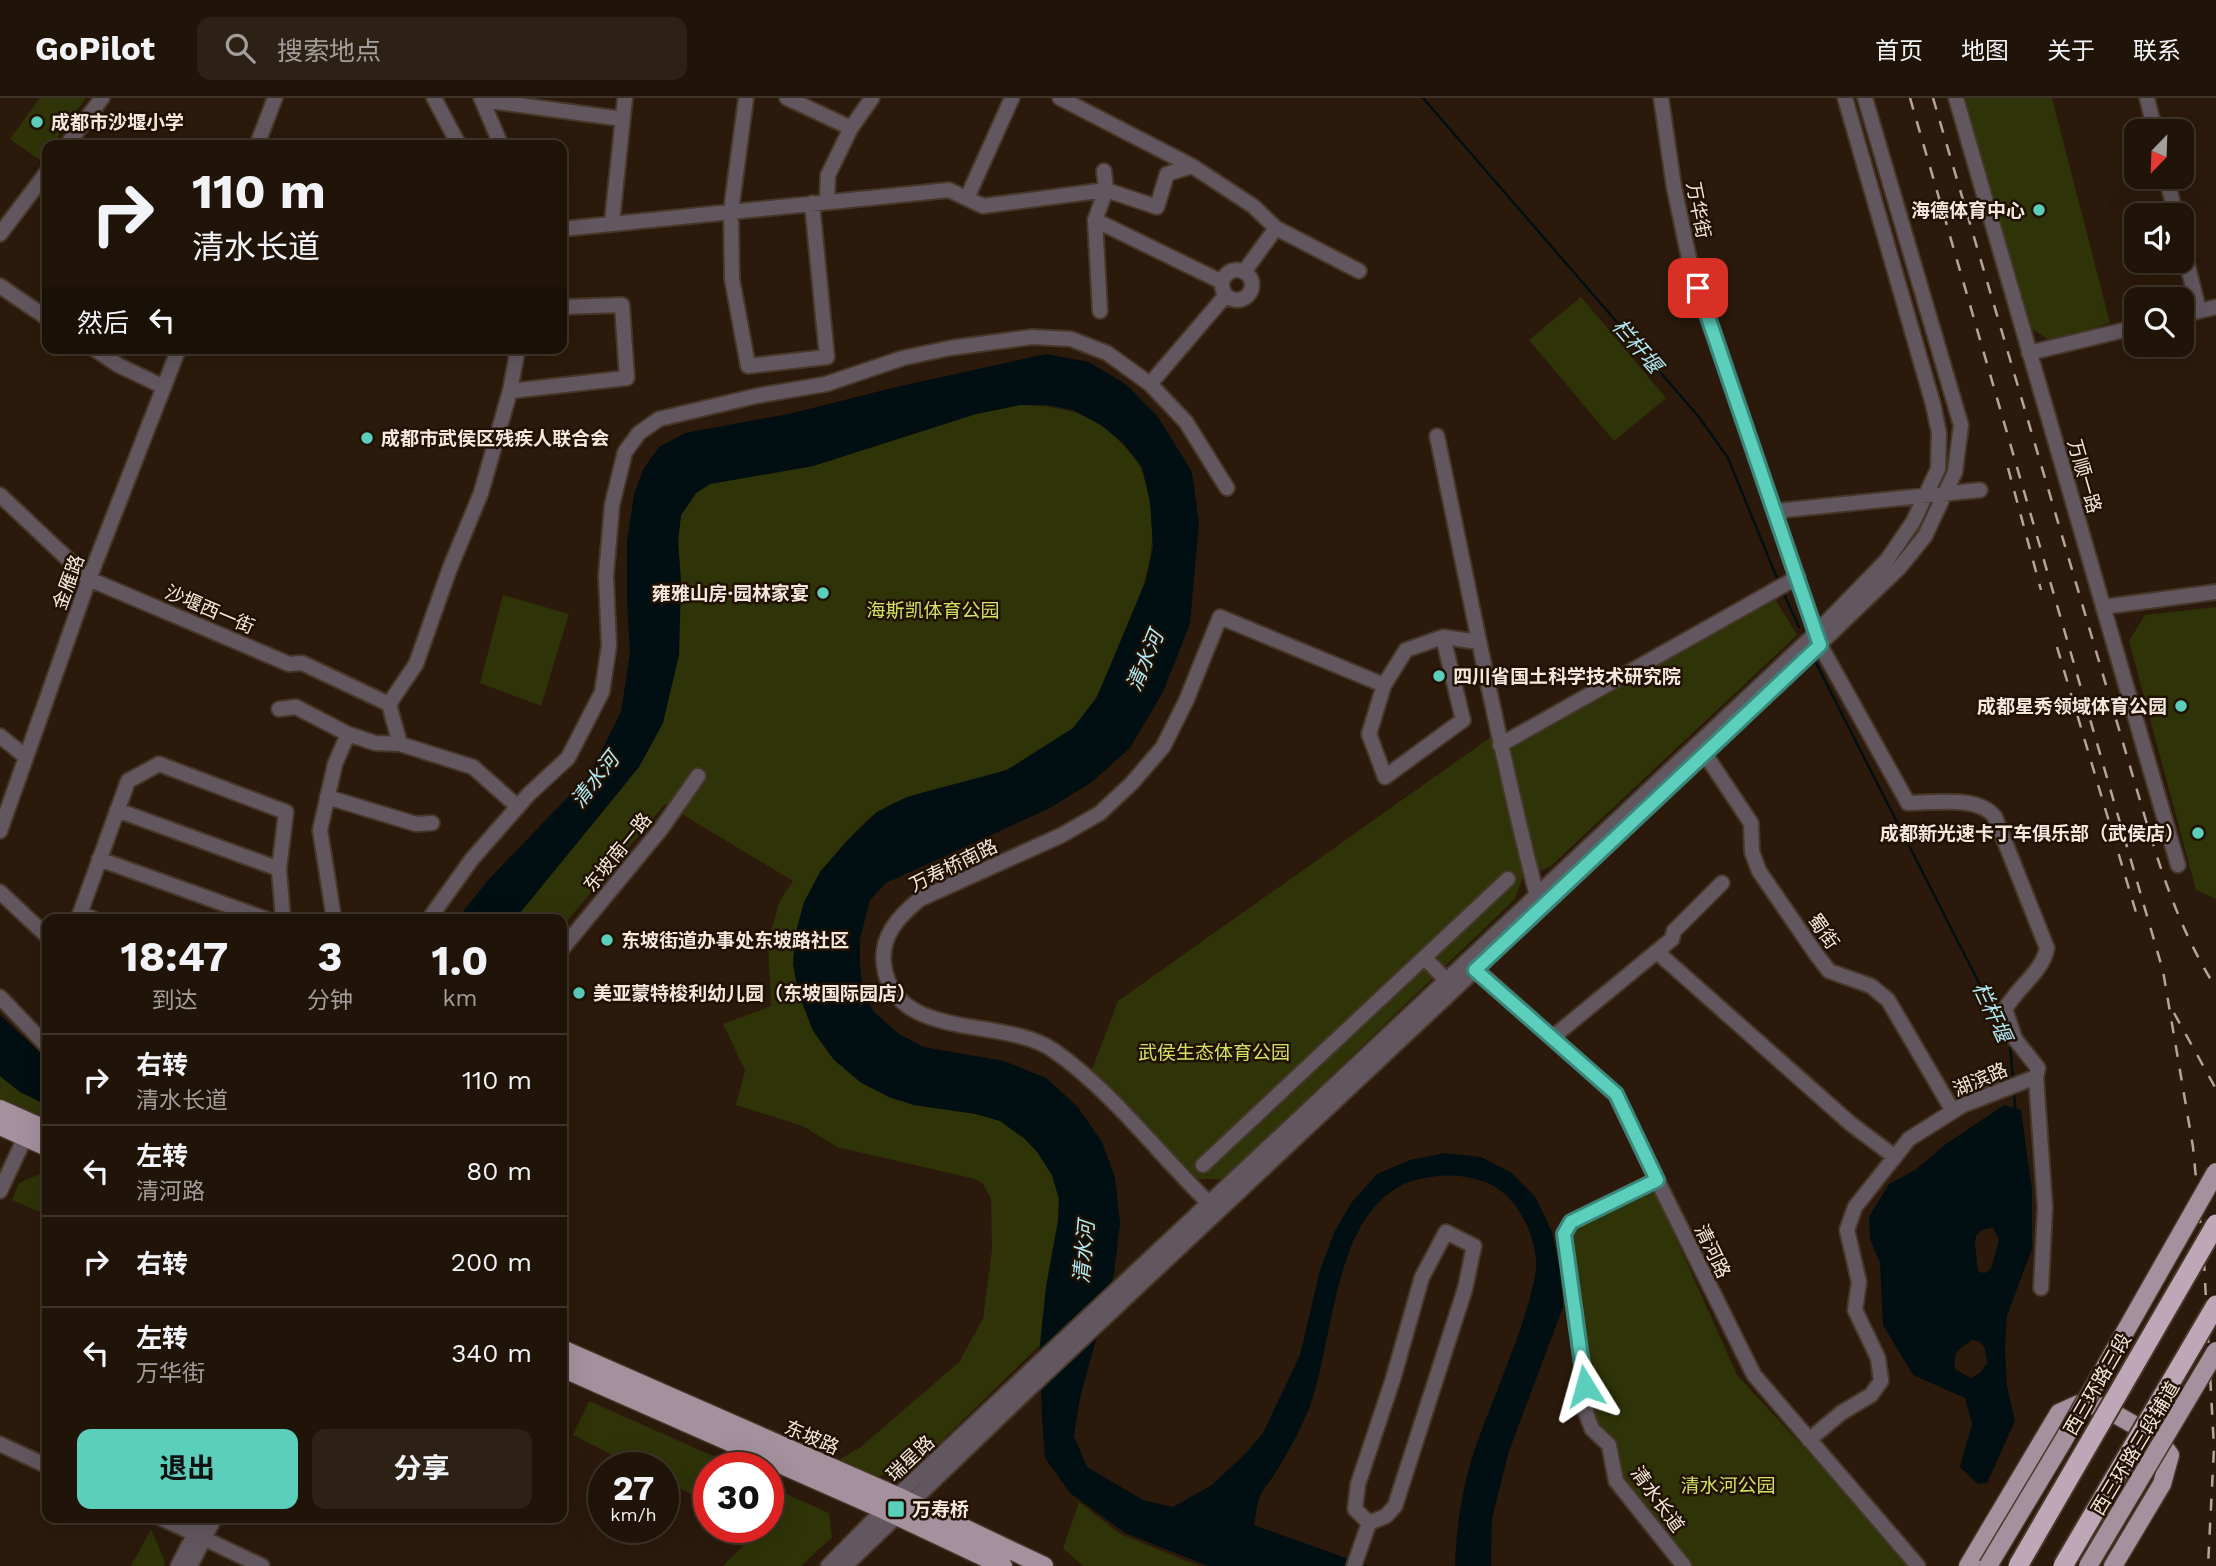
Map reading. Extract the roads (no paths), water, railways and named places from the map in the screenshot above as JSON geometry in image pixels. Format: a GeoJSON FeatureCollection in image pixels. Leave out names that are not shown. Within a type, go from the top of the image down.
{"type":"FeatureCollection","features":[{"type":"Feature","properties":{"kind":"highway","name":"西三环路三段"},"geometry":{"type":"LineString","coordinates":[[2018,1566],[2216,1224]]}},
{"type":"Feature","properties":{"kind":"highway"},"geometry":{"type":"LineString","coordinates":[[2063,1566],[2216,1304]]}},
{"type":"Feature","properties":{"kind":"main road"},"geometry":{"type":"LineString","coordinates":[[0,1109],[35,1131]]}},
{"type":"Feature","properties":{"kind":"main road"},"geometry":{"type":"LineString","coordinates":[[0,1126],[35,1131]]}},
{"type":"Feature","properties":{"kind":"main road"},"geometry":{"type":"LineString","coordinates":[[1988,1566],[2063,1441],[2216,1171]]}},
{"type":"Feature","properties":{"kind":"main road","name":"东坡路"},"geometry":{"type":"LineString","coordinates":[[567,1351],[904,1500],[1044,1566]]}},
{"type":"Feature","properties":{"kind":"main road","name":"西三环路三段辅道"},"geometry":{"type":"LineString","coordinates":[[2088,1566],[2216,1351]]}},
{"type":"Feature","properties":{"kind":"main road","name":"东坡路"},"geometry":{"type":"LineString","coordinates":[[567,1370],[1003,1566]]}},
{"type":"Feature","properties":{"kind":"main road"},"geometry":{"type":"LineString","coordinates":[[1968,1566],[2059,1413],[2079,1404],[2101,1406],[2129,1420],[2157,1438],[2170,1455],[2162,1484],[2113,1566]]}},
{"type":"Feature","properties":{"kind":"street"},"geometry":{"type":"LineString","coordinates":[[71,140],[102,98]]}},
{"type":"Feature","properties":{"kind":"street"},"geometry":{"type":"LineString","coordinates":[[259,140],[275,98]]}},
{"type":"Feature","properties":{"kind":"street"},"geometry":{"type":"LineString","coordinates":[[434,98],[456,140]]}},
{"type":"Feature","properties":{"kind":"street"},"geometry":{"type":"LineString","coordinates":[[612,222],[625,98]]}},
{"type":"Feature","properties":{"kind":"street"},"geometry":{"type":"LineString","coordinates":[[746,98],[731,211],[732,279],[748,366],[827,357],[820,202],[828,175],[851,128],[872,98]]}},
{"type":"Feature","properties":{"kind":"street"},"geometry":{"type":"LineString","coordinates":[[787,98],[851,128]]}},
{"type":"Feature","properties":{"kind":"street"},"geometry":{"type":"LineString","coordinates":[[967,198],[1012,98]]}},
{"type":"Feature","properties":{"kind":"street"},"geometry":{"type":"LineString","coordinates":[[1060,98],[1192,166],[1253,206],[1276,228],[1359,271]]}},
{"type":"Feature","properties":{"kind":"street","name":"万华街"},"geometry":{"type":"LineString","coordinates":[[1661,98],[1689,263],[1818,639]]}},
{"type":"Feature","properties":{"kind":"street"},"geometry":{"type":"LineString","coordinates":[[1818,639],[1887,560],[1913,522],[1938,469],[1939,433],[1933,404],[1845,98]]}},
{"type":"Feature","properties":{"kind":"street"},"geometry":{"type":"LineString","coordinates":[[1024,1386],[1114,1292],[1214,1207],[1818,639],[1899,568],[1925,536],[1955,472],[1961,425],[1865,98]]}},
{"type":"Feature","properties":{"kind":"street","name":"万顺一路"},"geometry":{"type":"LineString","coordinates":[[1956,98],[2178,864]]}},
{"type":"Feature","properties":{"kind":"street"},"geometry":{"type":"LineString","coordinates":[[2147,98],[2152,119]]}},
{"type":"Feature","properties":{"kind":"street"},"geometry":{"type":"LineString","coordinates":[[482,99],[623,119]]}},
{"type":"Feature","properties":{"kind":"street"},"geometry":{"type":"LineString","coordinates":[[482,99],[499,140]]}},
{"type":"Feature","properties":{"kind":"street"},"geometry":{"type":"LineString","coordinates":[[567,228],[949,190],[983,206],[1106,190],[1157,207],[1167,174],[1192,166]]}},
{"type":"Feature","properties":{"kind":"street"},"geometry":{"type":"LineString","coordinates":[[1100,311],[1095,220],[1106,190],[1104,171]]}},
{"type":"Feature","properties":{"kind":"street"},"geometry":{"type":"LineString","coordinates":[[0,233],[42,178]]}},
{"type":"Feature","properties":{"kind":"street"},"geometry":{"type":"LineString","coordinates":[[1095,220],[1224,289],[1234,300],[1248,296],[1252,283],[1244,272],[1231,271],[1224,289],[1150,384]]}},
{"type":"Feature","properties":{"kind":"street"},"geometry":{"type":"LineString","coordinates":[[1244,272],[1276,228]]}},
{"type":"Feature","properties":{"kind":"street"},"geometry":{"type":"LineString","coordinates":[[2190,273],[2199,311]]}},
{"type":"Feature","properties":{"kind":"street"},"geometry":{"type":"LineString","coordinates":[[0,286],[42,315]]}},
{"type":"Feature","properties":{"kind":"street"},"geometry":{"type":"LineString","coordinates":[[510,391],[627,378],[622,306],[567,307]]}},
{"type":"Feature","properties":{"kind":"street"},"geometry":{"type":"LineString","coordinates":[[2194,312],[2216,307]]}},
{"type":"Feature","properties":{"kind":"street"},"geometry":{"type":"LineString","coordinates":[[2029,353],[2124,330]]}},
{"type":"Feature","properties":{"kind":"street"},"geometry":{"type":"LineString","coordinates":[[433,914],[472,859],[518,807],[568,758],[602,692],[609,646],[606,576],[612,505],[625,452],[639,433],[659,419],[756,396],[826,384],[903,358],[950,348],[1032,337],[1071,339],[1107,353],[1150,384],[1186,422],[1227,488]]}},
{"type":"Feature","properties":{"kind":"street"},"geometry":{"type":"LineString","coordinates":[[102,354],[118,365],[164,387]]}},
{"type":"Feature","properties":{"kind":"street","name":"金雁路"},"geometry":{"type":"LineString","coordinates":[[0,831],[89,579],[177,354]]}},
{"type":"Feature","properties":{"kind":"street"},"geometry":{"type":"LineString","coordinates":[[400,744],[389,704],[416,664],[450,568],[481,493],[510,391],[517,354]]}},
{"type":"Feature","properties":{"kind":"street"},"geometry":{"type":"LineString","coordinates":[[1437,436],[1500,745],[1540,901]]}},
{"type":"Feature","properties":{"kind":"street"},"geometry":{"type":"LineString","coordinates":[[1775,511],[1980,490]]}},
{"type":"Feature","properties":{"kind":"street","name":"沙堰西一街"},"geometry":{"type":"LineString","coordinates":[[0,495],[89,579],[289,664],[302,663],[389,704]]}},
{"type":"Feature","properties":{"kind":"street"},"geometry":{"type":"LineString","coordinates":[[1500,745],[1798,577]]}},
{"type":"Feature","properties":{"kind":"street"},"geometry":{"type":"LineString","coordinates":[[2103,607],[2216,592]]}},
{"type":"Feature","properties":{"kind":"street","name":"万寿桥南路"},"geometry":{"type":"LineString","coordinates":[[1214,1207],[1083,1073],[1050,1048],[1015,1033],[933,1020],[913,1010],[895,993],[885,971],[882,951],[900,915],[920,899],[1062,835],[1100,813],[1132,783],[1163,747],[1186,701],[1220,617],[1384,685]]}},
{"type":"Feature","properties":{"kind":"street"},"geometry":{"type":"LineString","coordinates":[[1443,637],[1463,720],[1385,777],[1369,734],[1384,685],[1406,650],[1443,637],[1479,642]]}},
{"type":"Feature","properties":{"kind":"street","name":"湖滨路"},"geometry":{"type":"LineString","coordinates":[[1809,1440],[1841,1413],[1871,1395],[1881,1381],[1878,1358],[1855,1310],[1858,1282],[1847,1230],[1855,1207],[1909,1139],[1963,1105],[2036,1077],[2038,1068],[2015,1039],[2005,1009],[2015,992],[2044,963],[2047,948],[1990,810],[1975,803],[1908,803],[1818,639]]}},
{"type":"Feature","properties":{"kind":"street"},"geometry":{"type":"LineString","coordinates":[[278,709],[296,707],[348,734],[375,743],[400,744],[473,766],[518,807]]}},
{"type":"Feature","properties":{"kind":"street"},"geometry":{"type":"LineString","coordinates":[[333,914],[320,830],[335,764],[348,734]]}},
{"type":"Feature","properties":{"kind":"street"},"geometry":{"type":"LineString","coordinates":[[0,736],[26,757]]}},
{"type":"Feature","properties":{"kind":"street","name":"蜀街"},"geometry":{"type":"LineString","coordinates":[[1702,749],[1751,823],[1752,852],[1759,871],[1816,954],[1829,971],[1871,986],[1888,1000],[1953,1111]]}},
{"type":"Feature","properties":{"kind":"street"},"geometry":{"type":"LineString","coordinates":[[80,914],[128,781],[159,764],[286,812],[279,869],[283,914]]}},
{"type":"Feature","properties":{"kind":"street","name":"东坡南一路"},"geometry":{"type":"LineString","coordinates":[[567,942],[661,829],[698,776]]}},
{"type":"Feature","properties":{"kind":"street"},"geometry":{"type":"LineString","coordinates":[[327,797],[416,824],[432,824]]}},
{"type":"Feature","properties":{"kind":"street"},"geometry":{"type":"LineString","coordinates":[[117,810],[279,869]]}},
{"type":"Feature","properties":{"kind":"street"},"geometry":{"type":"LineString","coordinates":[[99,859],[251,914]]}},
{"type":"Feature","properties":{"kind":"street"},"geometry":{"type":"LineString","coordinates":[[1203,1166],[1508,879]]}},
{"type":"Feature","properties":{"kind":"street"},"geometry":{"type":"LineString","coordinates":[[1553,1037],[1672,939],[1674,931],[1722,883]]}},
{"type":"Feature","properties":{"kind":"street"},"geometry":{"type":"LineString","coordinates":[[0,892],[42,931]]}},
{"type":"Feature","properties":{"kind":"street"},"geometry":{"type":"LineString","coordinates":[[1657,952],[1851,1124],[1895,1157]]}},
{"type":"Feature","properties":{"kind":"street"},"geometry":{"type":"LineString","coordinates":[[1424,958],[1447,981]]}},
{"type":"Feature","properties":{"kind":"street"},"geometry":{"type":"LineString","coordinates":[[1024,1386],[1117,1308],[1214,1207],[1447,981],[1472,966]]}},
{"type":"Feature","properties":{"kind":"street","name":"清河路"},"geometry":{"type":"LineString","coordinates":[[1472,966],[1616,1094],[1754,1376],[1918,1566]]}},
{"type":"Feature","properties":{"kind":"street"},"geometry":{"type":"LineString","coordinates":[[0,997],[42,1041]]}},
{"type":"Feature","properties":{"kind":"street"},"geometry":{"type":"LineString","coordinates":[[2036,1077],[2045,1207],[2041,1288]]}},
{"type":"Feature","properties":{"kind":"street"},"geometry":{"type":"LineString","coordinates":[[0,1191],[35,1131]]}},
{"type":"Feature","properties":{"kind":"street","name":"清水长道"},"geometry":{"type":"LineString","coordinates":[[1657,1180],[1571,1222],[1564,1234],[1585,1386],[1586,1412],[1591,1429],[1609,1445],[1616,1481],[1684,1566]]}},
{"type":"Feature","properties":{"kind":"street"},"geometry":{"type":"LineString","coordinates":[[1446,1232],[1474,1246],[1465,1289],[1395,1506],[1386,1517],[1369,1523],[1355,1508],[1358,1484],[1393,1379],[1422,1277],[1446,1232]]}},
{"type":"Feature","properties":{"kind":"street","name":"瑞星路"},"geometry":{"type":"LineString","coordinates":[[845,1566],[904,1500],[1024,1386]]}},
{"type":"Feature","properties":{"kind":"street"},"geometry":{"type":"LineString","coordinates":[[0,1444],[42,1464]]}},
{"type":"Feature","properties":{"kind":"street","name":"瑞星路"},"geometry":{"type":"LineString","coordinates":[[828,1566],[891,1514]]}},
{"type":"Feature","properties":{"kind":"street"},"geometry":{"type":"LineString","coordinates":[[172,1523],[262,1566]]}},
{"type":"Feature","properties":{"kind":"street"},"geometry":{"type":"LineString","coordinates":[[190,1566],[202,1523]]}},
{"type":"Feature","properties":{"kind":"street"},"geometry":{"type":"LineString","coordinates":[[178,1566],[210,1523]]}},
{"type":"Feature","properties":{"kind":"street"},"geometry":{"type":"LineString","coordinates":[[1354,1566],[1369,1523]]}},
{"type":"Feature","properties":{"kind":"water","name":"清水河"},"geometry":{"type":"Polygon","coordinates":[[[1046,354],[1089,362],[1127,385],[1158,417],[1192,472],[1199,523],[1190,624],[1163,692],[1130,748],[1092,782],[1050,808],[886,883],[870,900],[860,939],[863,991],[874,1012],[899,1034],[924,1047],[1004,1061],[1046,1078],[1077,1106],[1102,1142],[1115,1177],[1120,1223],[1114,1274],[1080,1398],[1074,1436],[1087,1467],[1143,1500],[1173,1507],[1212,1485],[1263,1433],[1300,1355],[1320,1270],[1334,1233],[1351,1203],[1377,1174],[1410,1160],[1445,1153],[1481,1157],[1512,1173],[1536,1198],[1552,1232],[1560,1269],[1563,1307],[1509,1451],[1492,1518],[1491,1566],[1455,1566],[1467,1474],[1511,1356],[1536,1270],[1531,1236],[1520,1212],[1504,1193],[1482,1181],[1466,1177],[1428,1177],[1391,1191],[1370,1213],[1354,1241],[1342,1274],[1310,1406],[1290,1448],[1260,1498],[1254,1525],[1368,1566],[1208,1566],[1125,1533],[1070,1493],[1045,1458],[1040,1345],[1059,1199],[1052,1175],[1038,1153],[1025,1139],[1000,1121],[976,1114],[914,1105],[889,1097],[860,1082],[834,1060],[813,1031],[798,992],[793,964],[795,935],[804,902],[820,872],[847,841],[877,812],[907,797],[1007,770],[1073,728],[1097,697],[1146,580],[1153,547],[1150,502],[1142,467],[1123,443],[1101,425],[1073,410],[1047,405],[1020,405],[976,414],[813,466],[710,484],[696,493],[681,515],[678,540],[681,583],[679,655],[663,723],[639,767],[519,914],[461,914],[489,879],[589,775],[621,712],[630,652],[627,542],[634,494],[644,468],[659,447],[685,433],[793,413],[1046,354]]]}},
{"type":"Feature","properties":{"kind":"water"},"geometry":{"type":"Polygon","coordinates":[[[0,1015],[42,1054],[42,1103],[20,1092],[0,1076],[0,1015]]]}},
{"type":"Feature","properties":{"kind":"water"},"geometry":{"type":"Polygon","coordinates":[[[2004,1105],[2021,1110],[2032,1190],[2032,1249],[2007,1316],[2007,1386],[2015,1421],[1987,1483],[1978,1484],[1960,1467],[1972,1424],[1965,1398],[1913,1375],[1883,1325],[1880,1263],[1870,1239],[1869,1217],[1889,1184],[1915,1170],[1946,1144],[2004,1105]],[[1993,1228],[1982,1230],[1976,1238],[1979,1272],[1985,1273],[1991,1269],[1999,1240],[1993,1228]],[[1972,1340],[1958,1352],[1955,1359],[1956,1370],[1971,1378],[1981,1372],[1987,1363],[1985,1349],[1980,1342],[1972,1340]]]}},
{"type":"Feature","properties":{"kind":"waterway","name":"栏杆堰"},"geometry":{"type":"LineString","coordinates":[[1423,98],[1699,417],[1728,458],[1779,583]]}},
{"type":"Feature","properties":{"kind":"waterway","name":"栏杆堰"},"geometry":{"type":"LineString","coordinates":[[1783,592],[1799,627]]}},
{"type":"Feature","properties":{"kind":"waterway","name":"栏杆堰"},"geometry":{"type":"LineString","coordinates":[[1816,663],[2010,1044],[2013,1081]]}},
{"type":"Feature","properties":{"kind":"waterway","name":"栏杆堰"},"geometry":{"type":"LineString","coordinates":[[2014,1091],[2015,1109]]}},
{"type":"Feature","properties":{"kind":"railway"},"geometry":{"type":"LineString","coordinates":[[1910,98],[2163,971],[2193,1147],[2204,1262],[2214,1448],[2208,1566]]}},
{"type":"Feature","properties":{"kind":"railway"},"geometry":{"type":"LineString","coordinates":[[1933,98],[2155,852],[2186,932],[2216,988]]}},
{"type":"Feature","properties":{"kind":"railway"},"geometry":{"type":"LineString","coordinates":[[2008,468],[2041,590]]}},
{"type":"Feature","properties":{"kind":"railway"},"geometry":{"type":"LineString","coordinates":[[2057,647],[2138,919]]}},
{"type":"Feature","properties":{"kind":"railway"},"geometry":{"type":"LineString","coordinates":[[2174,1013],[2216,1089]]}},
{"type":"Feature","properties":{"kind":"place","name":"成都市沙堰小学"},"geometry":{"type":"Point","coordinates":[37,122]}},
{"type":"Feature","properties":{"kind":"place","name":"海德体育中心"},"geometry":{"type":"Point","coordinates":[2039,210]}},
{"type":"Feature","properties":{"kind":"place","name":"成都市武侯区残疾人联合会"},"geometry":{"type":"Point","coordinates":[367,438]}},
{"type":"Feature","properties":{"kind":"place","name":"雍雅山房·园林家宴"},"geometry":{"type":"Point","coordinates":[823,593]}},
{"type":"Feature","properties":{"kind":"place","name":"四川省国土科学技术研究院"},"geometry":{"type":"Point","coordinates":[1439,676]}},
{"type":"Feature","properties":{"kind":"place","name":"成都星秀领域体育公园"},"geometry":{"type":"Point","coordinates":[2181,706]}},
{"type":"Feature","properties":{"kind":"place","name":"成都新光速卡丁车俱乐部（武侯店）"},"geometry":{"type":"Point","coordinates":[2198,833]}},
{"type":"Feature","properties":{"kind":"place","name":"东坡街道办事处东坡路社区"},"geometry":{"type":"Point","coordinates":[607,940]}},
{"type":"Feature","properties":{"kind":"place","name":"美亚蒙特梭利幼儿园（东坡国际园店）"},"geometry":{"type":"Point","coordinates":[579,993]}},
{"type":"Feature","properties":{"kind":"place","name":"万寿桥"},"geometry":{"type":"Point","coordinates":[896,1509]}},
{"type":"Feature","properties":{"kind":"park label","name":"海斯凯体育公园"},"geometry":{"type":"Point","coordinates":[933,610]}},
{"type":"Feature","properties":{"kind":"park label","name":"武侯生态体育公园"},"geometry":{"type":"Point","coordinates":[1214,1052]}},
{"type":"Feature","properties":{"kind":"park label","name":"清水河公园"},"geometry":{"type":"Point","coordinates":[1728,1485]}}]}
